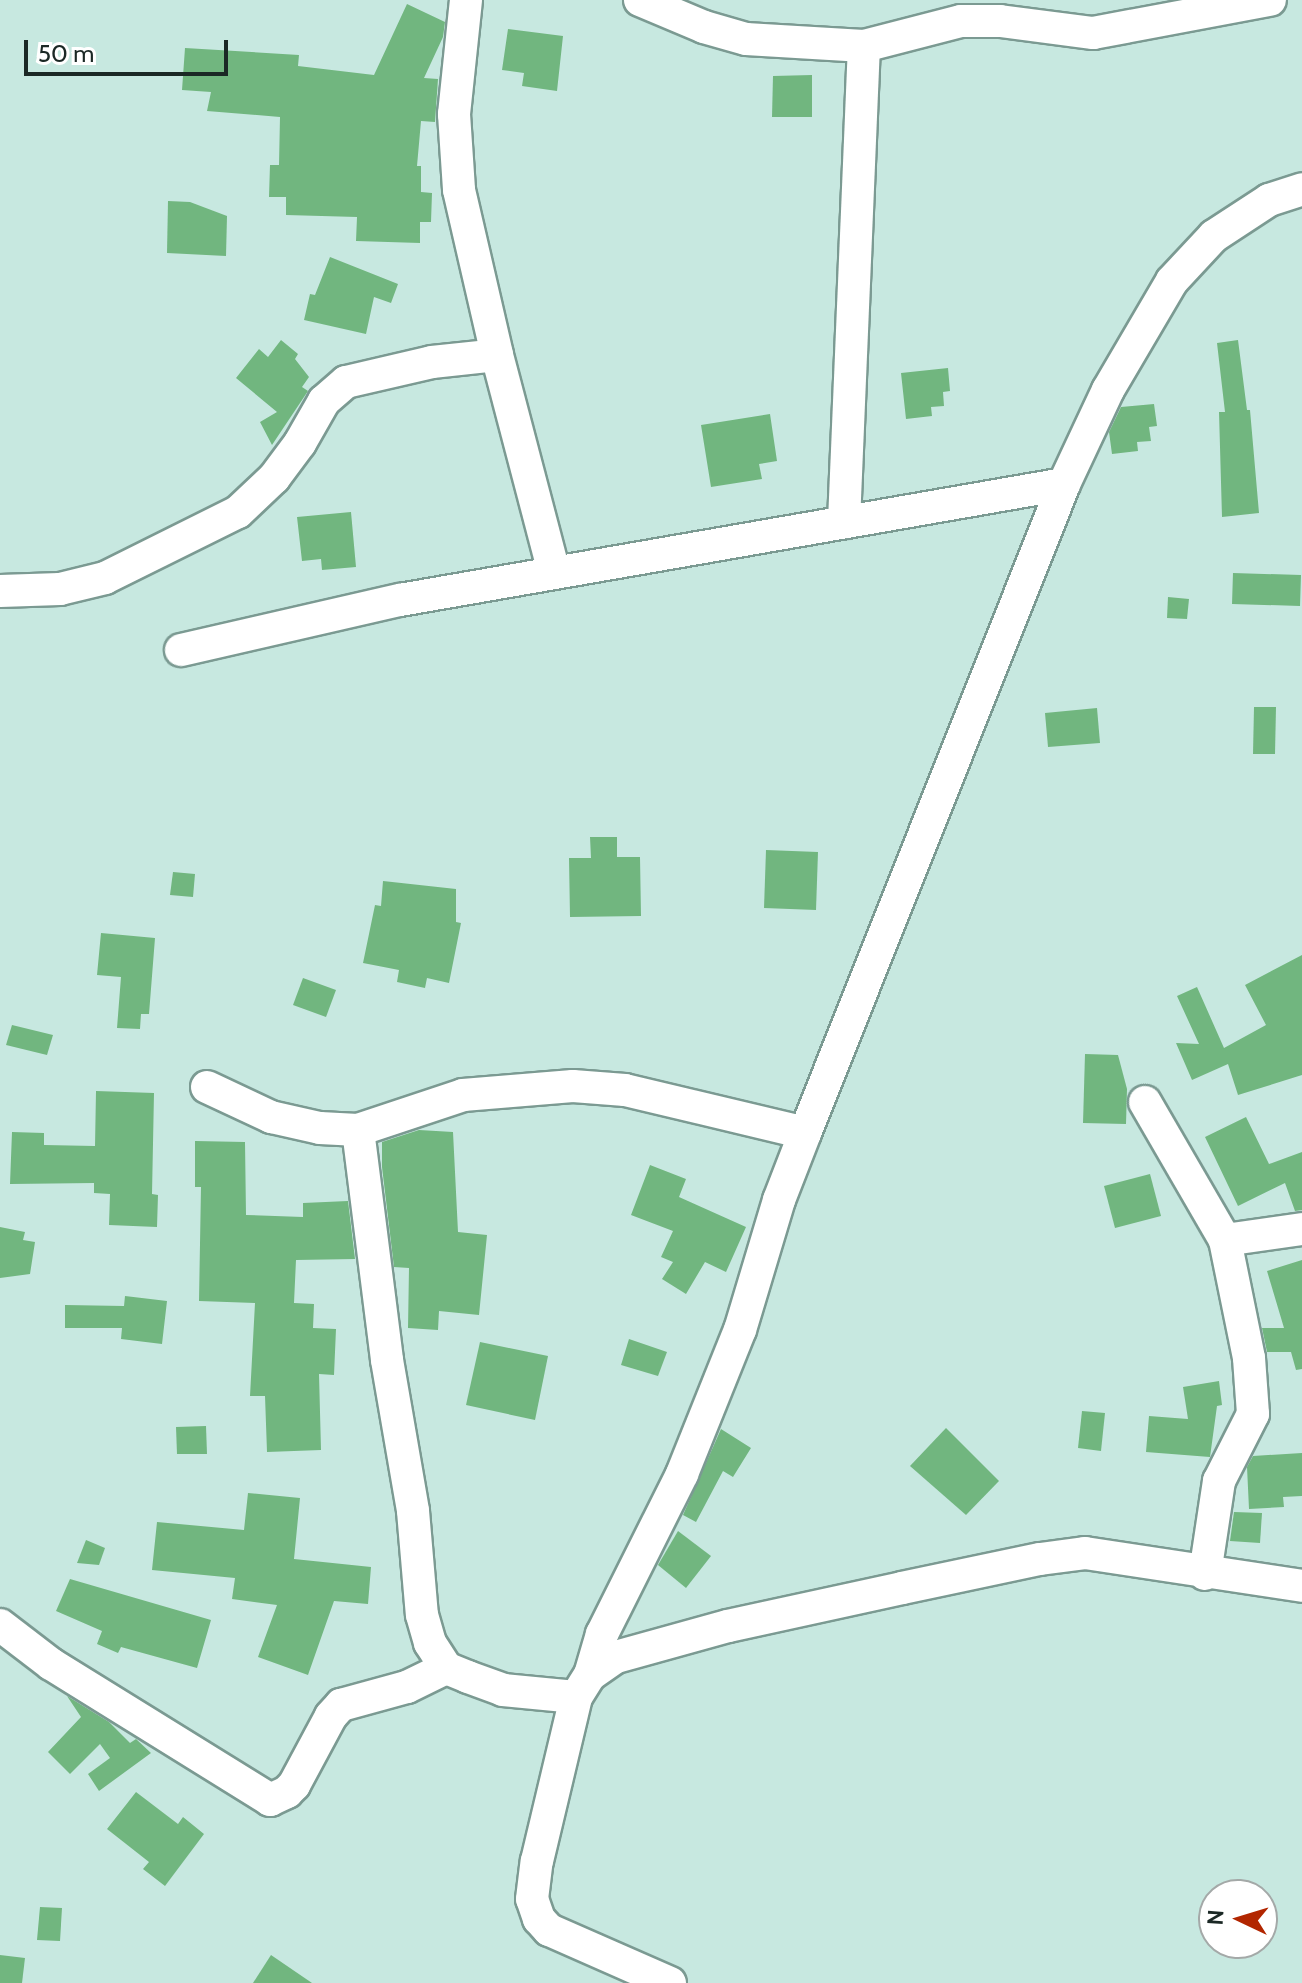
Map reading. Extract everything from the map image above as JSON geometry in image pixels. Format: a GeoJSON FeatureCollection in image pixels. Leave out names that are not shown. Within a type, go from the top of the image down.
{"type":"FeatureCollection","features":[{"type":"Feature","properties":{"kind":"street"},"geometry":{"type":"LineString","coordinates":[[466,0],[454,114],[459,190],[497,355],[554,573]]}},
{"type":"Feature","properties":{"kind":"street"},"geometry":{"type":"LineString","coordinates":[[640,0],[704,27],[746,39],[864,46],[961,21],[1000,21],[1093,33],[1270,0]]}},
{"type":"Feature","properties":{"kind":"street"},"geometry":{"type":"LineString","coordinates":[[844,522],[864,46]]}},
{"type":"Feature","properties":{"kind":"street"},"geometry":{"type":"LineString","coordinates":[[670,1983],[549,1930],[539,1919],[532,1899],[537,1861],[583,1686],[602,1634],[682,1474],[740,1330],[779,1200],[805,1133],[1064,484],[1108,390],[1172,281],[1214,236],[1269,200],[1302,189]]}},
{"type":"Feature","properties":{"kind":"street"},"geometry":{"type":"LineString","coordinates":[[0,591],[60,589],[105,578],[238,512],[274,478],[300,443],[324,401],[346,382],[432,362],[497,355]]}},
{"type":"Feature","properties":{"kind":"street"},"geometry":{"type":"LineString","coordinates":[[181,650],[400,600],[1064,484]]}},
{"type":"Feature","properties":{"kind":"street"},"geometry":{"type":"LineString","coordinates":[[207,1087],[271,1117],[320,1128],[358,1130],[463,1095],[573,1086],[625,1090],[805,1133]]}},
{"type":"Feature","properties":{"kind":"street"},"geometry":{"type":"LineString","coordinates":[[1145,1102],[1225,1240],[1249,1358],[1253,1414],[1219,1481],[1205,1574]]}},
{"type":"Feature","properties":{"kind":"street"},"geometry":{"type":"LineString","coordinates":[[358,1130],[385,1344],[413,1511],[422,1615],[430,1643],[446,1668],[503,1690],[583,1686],[616,1657],[728,1626],[1040,1559],[1085,1553],[1143,1560],[1205,1574],[1302,1586]]}},
{"type":"Feature","properties":{"kind":"street"},"geometry":{"type":"LineString","coordinates":[[1225,1240],[1302,1229]]}},
{"type":"Feature","properties":{"kind":"street"},"geometry":{"type":"LineString","coordinates":[[0,1625],[51,1664],[270,1800],[294,1785],[331,1716],[341,1705],[407,1687],[446,1668]]}},
{"type":"Feature","properties":{"kind":"building"},"geometry":{"type":"Polygon","coordinates":[[[407,4],[445,22],[443,37],[424,78],[438,79],[435,122],[421,121],[417,166],[421,166],[421,192],[432,193],[431,222],[420,222],[420,243],[356,241],[357,217],[286,215],[286,197],[269,197],[270,165],[279,165],[280,117],[207,111],[211,92],[182,90],[185,48],[299,55],[298,66],[374,75],[407,4]]]}},
{"type":"Feature","properties":{"kind":"building"},"geometry":{"type":"Polygon","coordinates":[[[508,29],[563,36],[557,91],[522,86],[524,73],[502,70],[508,29]]]}},
{"type":"Feature","properties":{"kind":"building"},"geometry":{"type":"Polygon","coordinates":[[[812,75],[812,117],[772,117],[773,76],[812,75]]]}},
{"type":"Feature","properties":{"kind":"building"},"geometry":{"type":"Polygon","coordinates":[[[168,201],[190,202],[227,216],[226,256],[167,253],[168,201]]]}},
{"type":"Feature","properties":{"kind":"building"},"geometry":{"type":"Polygon","coordinates":[[[330,257],[398,284],[391,303],[374,297],[366,334],[304,320],[310,294],[315,295],[330,257]]]}},
{"type":"Feature","properties":{"kind":"building"},"geometry":{"type":"Polygon","coordinates":[[[281,340],[298,354],[295,359],[309,377],[302,387],[308,391],[272,445],[260,422],[277,412],[236,378],[259,349],[268,357],[281,340]]]}},
{"type":"Feature","properties":{"kind":"building"},"geometry":{"type":"Polygon","coordinates":[[[1238,340],[1247,410],[1250,410],[1259,513],[1222,517],[1219,412],[1225,412],[1217,343],[1238,340]]]}},
{"type":"Feature","properties":{"kind":"building"},"geometry":{"type":"Polygon","coordinates":[[[948,368],[950,391],[943,392],[944,406],[931,407],[932,416],[906,419],[901,373],[948,368]]]}},
{"type":"Feature","properties":{"kind":"building"},"geometry":{"type":"Polygon","coordinates":[[[1154,404],[1157,426],[1149,427],[1151,441],[1137,442],[1138,451],[1112,454],[1109,432],[1121,407],[1154,404]]]}},
{"type":"Feature","properties":{"kind":"building"},"geometry":{"type":"Polygon","coordinates":[[[770,414],[777,461],[759,464],[762,479],[711,487],[701,425],[770,414]]]}},
{"type":"Feature","properties":{"kind":"building"},"geometry":{"type":"Polygon","coordinates":[[[351,512],[356,567],[322,570],[321,559],[302,561],[297,517],[351,512]]]}},
{"type":"Feature","properties":{"kind":"building"},"geometry":{"type":"Polygon","coordinates":[[[1233,573],[1301,575],[1300,606],[1232,604],[1233,573]]]}},
{"type":"Feature","properties":{"kind":"building"},"geometry":{"type":"Polygon","coordinates":[[[1168,597],[1189,599],[1187,619],[1167,618],[1168,597]]]}},
{"type":"Feature","properties":{"kind":"building"},"geometry":{"type":"Polygon","coordinates":[[[1254,707],[1276,707],[1275,754],[1253,754],[1254,707]]]}},
{"type":"Feature","properties":{"kind":"building"},"geometry":{"type":"Polygon","coordinates":[[[1097,708],[1100,743],[1048,747],[1045,713],[1097,708]]]}},
{"type":"Feature","properties":{"kind":"building"},"geometry":{"type":"Polygon","coordinates":[[[590,837],[617,837],[617,857],[640,857],[641,916],[570,917],[569,858],[591,858],[590,837]]]}},
{"type":"Feature","properties":{"kind":"building"},"geometry":{"type":"Polygon","coordinates":[[[766,850],[818,852],[816,910],[764,908],[766,850]]]}},
{"type":"Feature","properties":{"kind":"building"},"geometry":{"type":"Polygon","coordinates":[[[173,872],[195,874],[193,897],[170,895],[173,872]]]}},
{"type":"Feature","properties":{"kind":"building"},"geometry":{"type":"Polygon","coordinates":[[[383,881],[456,889],[456,922],[461,923],[449,983],[427,978],[425,988],[397,982],[399,970],[363,963],[375,905],[381,906],[383,881]]]}},
{"type":"Feature","properties":{"kind":"building"},"geometry":{"type":"Polygon","coordinates":[[[101,933],[155,938],[149,1014],[141,1014],[140,1029],[117,1028],[121,977],[97,975],[101,933]]]}},
{"type":"Feature","properties":{"kind":"building"},"geometry":{"type":"Polygon","coordinates":[[[1302,955],[1302,1075],[1238,1095],[1228,1064],[1192,1080],[1176,1043],[1199,1044],[1177,996],[1197,987],[1224,1048],[1266,1025],[1245,985],[1302,955]]]}},
{"type":"Feature","properties":{"kind":"building"},"geometry":{"type":"Polygon","coordinates":[[[303,978],[336,990],[326,1017],[293,1005],[303,978]]]}},
{"type":"Feature","properties":{"kind":"building"},"geometry":{"type":"Polygon","coordinates":[[[12,1025],[53,1035],[47,1055],[6,1045],[12,1025]]]}},
{"type":"Feature","properties":{"kind":"building"},"geometry":{"type":"Polygon","coordinates":[[[1085,1054],[1118,1055],[1127,1089],[1126,1124],[1083,1123],[1085,1054]]]}},
{"type":"Feature","properties":{"kind":"building"},"geometry":{"type":"Polygon","coordinates":[[[96,1091],[154,1093],[152,1194],[158,1195],[157,1227],[109,1225],[110,1194],[94,1193],[94,1183],[10,1184],[12,1132],[44,1133],[44,1145],[95,1146],[96,1091]]]}},
{"type":"Feature","properties":{"kind":"building"},"geometry":{"type":"Polygon","coordinates":[[[1246,1117],[1269,1164],[1302,1152],[1302,1210],[1295,1211],[1285,1183],[1238,1206],[1205,1137],[1246,1117]]]}},
{"type":"Feature","properties":{"kind":"building"},"geometry":{"type":"Polygon","coordinates":[[[419,1130],[453,1132],[458,1232],[487,1235],[479,1315],[439,1311],[438,1330],[408,1328],[409,1268],[394,1267],[382,1167],[382,1142],[419,1130]]]}},
{"type":"Feature","properties":{"kind":"building"},"geometry":{"type":"Polygon","coordinates":[[[195,1141],[245,1142],[246,1215],[303,1217],[303,1203],[348,1201],[355,1259],[296,1260],[294,1303],[314,1304],[313,1328],[336,1329],[334,1375],[319,1374],[321,1450],[267,1452],[265,1396],[250,1396],[255,1303],[199,1301],[201,1187],[195,1187],[195,1141]]]}},
{"type":"Feature","properties":{"kind":"building"},"geometry":{"type":"Polygon","coordinates":[[[650,1165],[686,1179],[679,1197],[746,1227],[726,1272],[705,1262],[686,1294],[662,1279],[673,1262],[661,1257],[673,1231],[631,1215],[650,1165]]]}},
{"type":"Feature","properties":{"kind":"building"},"geometry":{"type":"Polygon","coordinates":[[[1150,1174],[1161,1216],[1115,1228],[1104,1186],[1150,1174]]]}},
{"type":"Feature","properties":{"kind":"building"},"geometry":{"type":"Polygon","coordinates":[[[0,1227],[25,1232],[23,1240],[35,1242],[30,1274],[0,1278],[0,1227]]]}},
{"type":"Feature","properties":{"kind":"building"},"geometry":{"type":"Polygon","coordinates":[[[1302,1260],[1302,1369],[1296,1370],[1291,1352],[1267,1352],[1262,1328],[1284,1328],[1267,1271],[1302,1260]]]}},
{"type":"Feature","properties":{"kind":"building"},"geometry":{"type":"Polygon","coordinates":[[[125,1296],[167,1301],[162,1344],[121,1339],[122,1328],[65,1328],[65,1305],[124,1306],[125,1296]]]}},
{"type":"Feature","properties":{"kind":"building"},"geometry":{"type":"Polygon","coordinates":[[[629,1339],[667,1352],[658,1376],[621,1365],[629,1339]]]}},
{"type":"Feature","properties":{"kind":"building"},"geometry":{"type":"Polygon","coordinates":[[[480,1342],[548,1356],[535,1420],[466,1405],[480,1342]]]}},
{"type":"Feature","properties":{"kind":"building"},"geometry":{"type":"Polygon","coordinates":[[[1219,1381],[1222,1405],[1217,1406],[1210,1457],[1146,1452],[1149,1416],[1188,1419],[1183,1387],[1219,1381]]]}},
{"type":"Feature","properties":{"kind":"building"},"geometry":{"type":"Polygon","coordinates":[[[1082,1411],[1105,1413],[1101,1451],[1078,1448],[1082,1411]]]}},
{"type":"Feature","properties":{"kind":"building"},"geometry":{"type":"Polygon","coordinates":[[[206,1426],[207,1454],[177,1454],[176,1427],[206,1426]]]}},
{"type":"Feature","properties":{"kind":"building"},"geometry":{"type":"Polygon","coordinates":[[[946,1428],[999,1481],[966,1515],[910,1466],[946,1428]]]}},
{"type":"Feature","properties":{"kind":"building"},"geometry":{"type":"Polygon","coordinates":[[[721,1429],[751,1448],[733,1477],[723,1471],[696,1522],[683,1515],[721,1429]]]}},
{"type":"Feature","properties":{"kind":"building"},"geometry":{"type":"Polygon","coordinates":[[[1302,1453],[1302,1496],[1283,1497],[1284,1507],[1249,1509],[1247,1467],[1253,1456],[1302,1453]]]}},
{"type":"Feature","properties":{"kind":"building"},"geometry":{"type":"Polygon","coordinates":[[[248,1493],[300,1498],[294,1559],[371,1567],[368,1604],[334,1601],[308,1675],[258,1657],[277,1605],[232,1599],[235,1578],[152,1570],[157,1522],[244,1530],[248,1493]]]}},
{"type":"Feature","properties":{"kind":"building"},"geometry":{"type":"Polygon","coordinates":[[[1234,1512],[1262,1513],[1260,1543],[1230,1541],[1234,1512]]]}},
{"type":"Feature","properties":{"kind":"building"},"geometry":{"type":"Polygon","coordinates":[[[678,1531],[711,1556],[686,1588],[658,1565],[678,1531]]]}},
{"type":"Feature","properties":{"kind":"building"},"geometry":{"type":"Polygon","coordinates":[[[86,1540],[105,1548],[99,1565],[77,1563],[86,1540]]]}},
{"type":"Feature","properties":{"kind":"building"},"geometry":{"type":"Polygon","coordinates":[[[70,1579],[211,1620],[197,1668],[121,1647],[118,1653],[97,1644],[102,1631],[56,1611],[70,1579]]]}},
{"type":"Feature","properties":{"kind":"building"},"geometry":{"type":"Polygon","coordinates":[[[67,1696],[109,1722],[130,1743],[136,1739],[151,1753],[99,1791],[88,1774],[110,1758],[100,1744],[70,1774],[48,1752],[81,1717],[67,1696]]]}},
{"type":"Feature","properties":{"kind":"building"},"geometry":{"type":"Polygon","coordinates":[[[136,1792],[178,1824],[183,1817],[204,1834],[165,1886],[143,1869],[149,1862],[107,1829],[136,1792]]]}},
{"type":"Feature","properties":{"kind":"building"},"geometry":{"type":"Polygon","coordinates":[[[40,1907],[62,1908],[60,1941],[37,1940],[40,1907]]]}},
{"type":"Feature","properties":{"kind":"building"},"geometry":{"type":"Polygon","coordinates":[[[0,1955],[25,1958],[22,1983],[0,1983],[0,1955]]]}},
{"type":"Feature","properties":{"kind":"building"},"geometry":{"type":"Polygon","coordinates":[[[271,1955],[312,1983],[253,1983],[271,1955]]]}}]}
